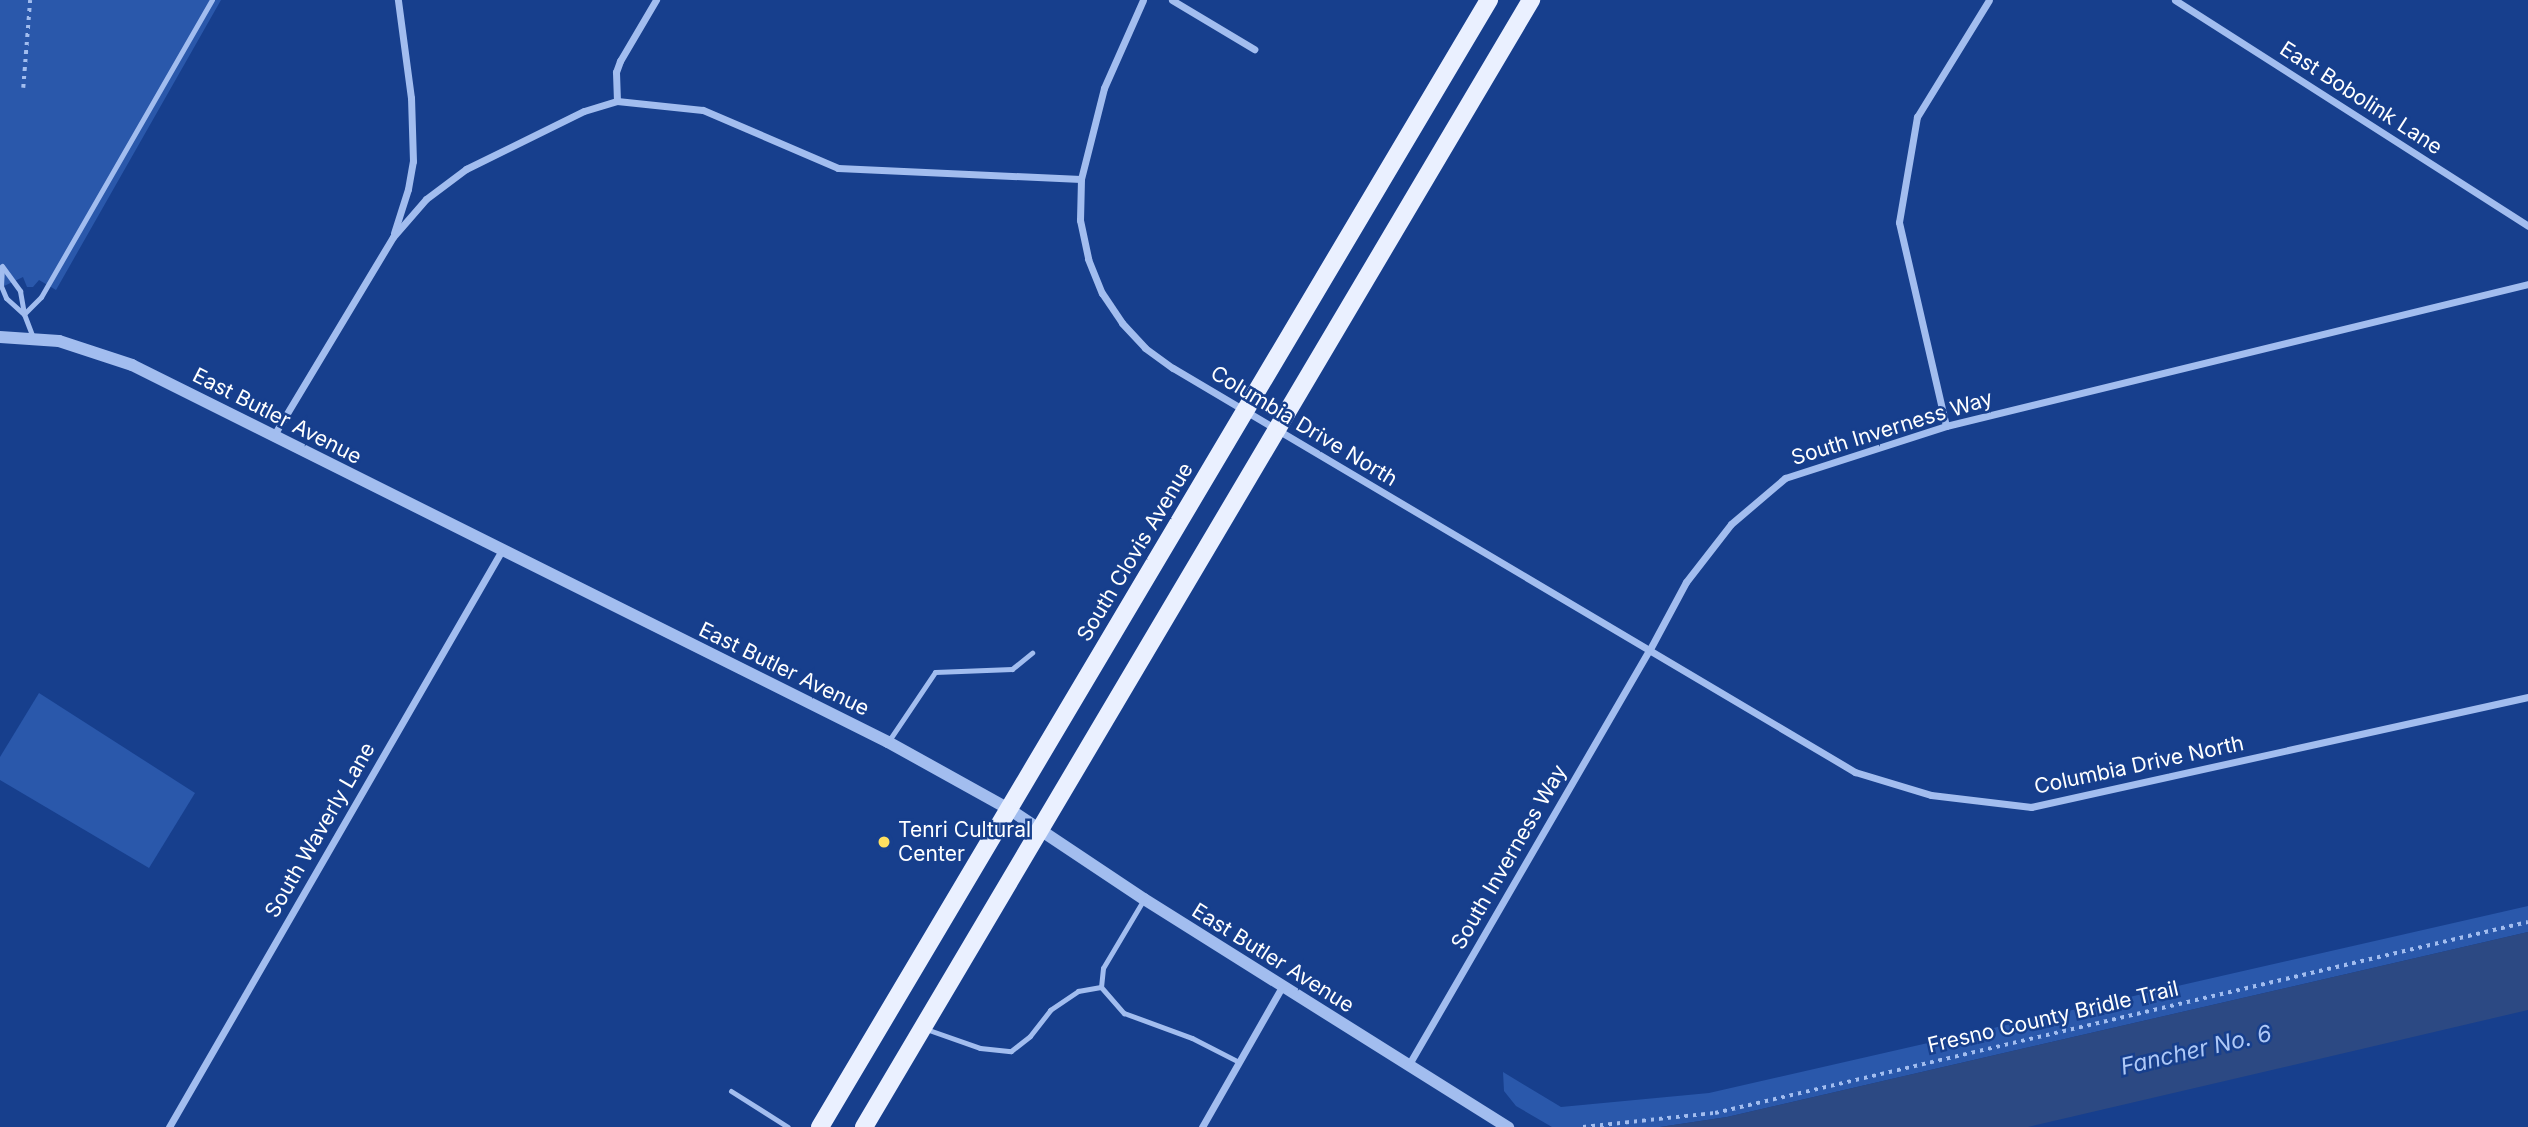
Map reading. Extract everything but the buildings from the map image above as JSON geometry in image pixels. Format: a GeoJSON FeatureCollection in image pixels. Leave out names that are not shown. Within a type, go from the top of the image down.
{"type":"FeatureCollection","features":[{"type":"Feature","properties":{"kind":"main road","name":"South Clovis Avenue"},"geometry":{"type":"LineString","coordinates":[[820,1127],[1489,0]]}},
{"type":"Feature","properties":{"kind":"main road"},"geometry":{"type":"LineString","coordinates":[[864,1127],[1531,0]]}},
{"type":"Feature","properties":{"kind":"street"},"geometry":{"type":"LineString","coordinates":[[393,237],[408,189],[413,161],[411,98],[398,0]]}},
{"type":"Feature","properties":{"kind":"street"},"geometry":{"type":"LineString","coordinates":[[617,101],[617,72],[621,61],[656,0]]}},
{"type":"Feature","properties":{"kind":"street"},"geometry":{"type":"LineString","coordinates":[[274,435],[393,237],[426,199],[466,169],[584,111],[617,101],[704,110],[838,168],[1082,179],[1104,88],[1143,0]]}},
{"type":"Feature","properties":{"kind":"street"},"geometry":{"type":"LineString","coordinates":[[1172,0],[1254,49]]}},
{"type":"Feature","properties":{"kind":"street"},"geometry":{"type":"LineString","coordinates":[[1946,426],[1899,222],[1917,117],[1989,0]]}},
{"type":"Feature","properties":{"kind":"street","name":"East Bobolink Lane"},"geometry":{"type":"LineString","coordinates":[[2175,0],[2528,226]]}},
{"type":"Feature","properties":{"kind":"street","name":"Columbia Drive North"},"geometry":{"type":"LineString","coordinates":[[1082,179],[1080,220],[1088,259],[1102,293],[1122,323],[1144,348],[1245,411],[1854,772],[1931,795],[2031,807],[2528,698]]}},
{"type":"Feature","properties":{"kind":"street","name":"South Inverness Way"},"geometry":{"type":"LineString","coordinates":[[1407,1066],[1649,651],[1686,582],[1731,523],[1786,478],[1946,426],[2528,284]]}},
{"type":"Feature","properties":{"kind":"street","name":"East Butler Avenue"},"geometry":{"type":"LineString","coordinates":[[0,337],[33,337],[79,347],[132,365],[888,742],[1009,809],[1282,987],[1508,1127]]}},
{"type":"Feature","properties":{"kind":"street","name":"South Waverly Lane"},"geometry":{"type":"LineString","coordinates":[[169,1127],[502,550]]}},
{"type":"Feature","properties":{"kind":"street"},"geometry":{"type":"LineString","coordinates":[[1202,1127],[1282,987]]}},
{"type":"Feature","properties":{"kind":"lane"},"geometry":{"type":"LineString","coordinates":[[24,314],[41,297],[212,0]]}},
{"type":"Feature","properties":{"kind":"lane"},"geometry":{"type":"LineString","coordinates":[[24,314],[6,298],[1,286],[2,266],[15,280],[20,291],[24,314],[33,337]]}},
{"type":"Feature","properties":{"kind":"lane"},"geometry":{"type":"LineString","coordinates":[[888,742],[935,672],[1012,669],[1032,653]]}},
{"type":"Feature","properties":{"kind":"lane"},"geometry":{"type":"LineString","coordinates":[[1144,899],[1103,968],[1101,987],[1124,1013],[1192,1038],[1239,1062]]}},
{"type":"Feature","properties":{"kind":"lane"},"geometry":{"type":"LineString","coordinates":[[923,1027],[981,1048],[1011,1051],[1030,1036],[1050,1010],[1079,991],[1101,987]]}},
{"type":"Feature","properties":{"kind":"lane"},"geometry":{"type":"LineString","coordinates":[[731,1091],[788,1127]]}},
{"type":"Feature","properties":{"kind":"path"},"geometry":{"type":"LineString","coordinates":[[23,88],[30,0]]}},
{"type":"Feature","properties":{"kind":"path","name":"Fresno County Bridle Trail"},"geometry":{"type":"LineString","coordinates":[[1583,1127],[1715,1113],[2528,922]]}},
{"type":"Feature","properties":{"kind":"shaded area"},"geometry":{"type":"Polygon","coordinates":[[[0,0],[221,0],[56,290],[39,280],[33,287],[27,287],[23,277],[0,288],[0,0]]]}},
{"type":"Feature","properties":{"kind":"shaded area"},"geometry":{"type":"Polygon","coordinates":[[[39,693],[195,793],[149,868],[0,780],[0,757],[39,693]]]}},
{"type":"Feature","properties":{"kind":"shaded area"},"geometry":{"type":"Polygon","coordinates":[[[2528,906],[2528,932],[1727,1117],[1660,1127],[1552,1127],[1516,1106],[1504,1091],[1503,1072],[1561,1107],[1709,1093],[2528,906]]]}},
{"type":"Feature","properties":{"kind":"water","name":"Fancher No. 6"},"geometry":{"type":"Polygon","coordinates":[[[2528,932],[2528,1010],[2028,1127],[1660,1127],[1727,1117],[2528,932]]]}},
{"type":"Feature","properties":{"kind":"place","name":"Tenri Cultural Center"},"geometry":{"type":"Point","coordinates":[884,842]}}]}
